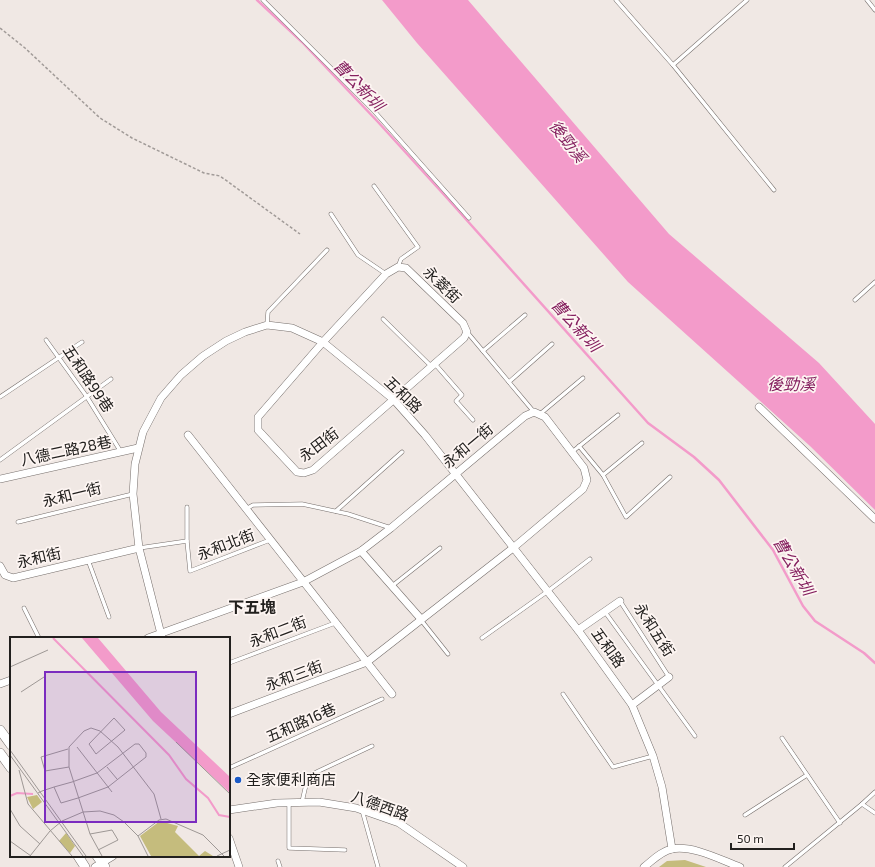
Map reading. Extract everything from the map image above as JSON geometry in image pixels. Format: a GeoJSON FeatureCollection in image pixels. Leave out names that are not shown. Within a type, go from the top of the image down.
{"type":"FeatureCollection","features":[{"type":"Feature","properties":{"kind":"street"},"geometry":{"type":"LineString","coordinates":[[323,342],[388,271],[398,267]]}},
{"type":"Feature","properties":{"kind":"street","name":"永菱街"},"geometry":{"type":"LineString","coordinates":[[398,267],[406,268],[463,323],[467,332]]}},
{"type":"Feature","properties":{"kind":"street","name":"五和路"},"geometry":{"type":"LineString","coordinates":[[162,636],[139,548],[133,494],[135,464],[143,432],[160,398],[181,375],[203,356],[226,341],[245,332],[267,325],[292,328],[323,342],[394,400],[425,435],[548,591],[632,704],[653,756],[662,787],[672,849]]}},
{"type":"Feature","properties":{"kind":"street"},"geometry":{"type":"LineString","coordinates":[[394,400],[432,364],[464,338],[467,332]]}},
{"type":"Feature","properties":{"kind":"street","name":"永田街"},"geometry":{"type":"LineString","coordinates":[[323,342],[258,417],[258,430],[297,472],[304,473],[313,470],[394,400]]}},
{"type":"Feature","properties":{"kind":"street"},"geometry":{"type":"LineString","coordinates":[[759,407],[875,519]]}},
{"type":"Feature","properties":{"kind":"street"},"geometry":{"type":"LineString","coordinates":[[513,548],[584,489],[587,480],[584,468],[545,417],[537,413]]}},
{"type":"Feature","properties":{"kind":"street","name":"永和一街"},"geometry":{"type":"LineString","coordinates":[[162,636],[303,582],[361,551],[391,528],[524,416],[537,413]]}},
{"type":"Feature","properties":{"kind":"street"},"geometry":{"type":"LineString","coordinates":[[188,435],[392,694]]}},
{"type":"Feature","properties":{"kind":"street","name":"八德二路28巷"},"geometry":{"type":"LineString","coordinates":[[0,479],[138,448]]}},
{"type":"Feature","properties":{"kind":"street","name":"永和街"},"geometry":{"type":"LineString","coordinates":[[0,568],[5,575],[13,578],[139,548]]}},
{"type":"Feature","properties":{"kind":"street","name":"永和三街"},"geometry":{"type":"LineString","coordinates":[[230,714],[367,662],[513,548]]}},
{"type":"Feature","properties":{"kind":"street"},"geometry":{"type":"LineString","coordinates":[[361,551],[421,619]]}},
{"type":"Feature","properties":{"kind":"street","name":"永和五街"},"geometry":{"type":"LineString","coordinates":[[578,630],[620,601]]}},
{"type":"Feature","properties":{"kind":"street","name":"永和五街"},"geometry":{"type":"LineString","coordinates":[[632,704],[669,677]]}},
{"type":"Feature","properties":{"kind":"street"},"geometry":{"type":"LineString","coordinates":[[0,684],[10,680]]}},
{"type":"Feature","properties":{"kind":"street"},"geometry":{"type":"LineString","coordinates":[[0,730],[10,744]]}},
{"type":"Feature","properties":{"kind":"street"},"geometry":{"type":"LineString","coordinates":[[0,753],[10,767]]}},
{"type":"Feature","properties":{"kind":"street","name":"八德西路"},"geometry":{"type":"LineString","coordinates":[[230,810],[289,802],[319,802],[356,808],[399,823],[463,867]]}},
{"type":"Feature","properties":{"kind":"street"},"geometry":{"type":"LineString","coordinates":[[230,841],[239,867]]}},
{"type":"Feature","properties":{"kind":"street"},"geometry":{"type":"LineString","coordinates":[[644,867],[663,852],[682,848],[700,852],[740,867]]}},
{"type":"Feature","properties":{"kind":"street"},"geometry":{"type":"LineString","coordinates":[[79,857],[85,867]]}},
{"type":"Feature","properties":{"kind":"street"},"geometry":{"type":"LineString","coordinates":[[100,863],[111,857]]}},
{"type":"Feature","properties":{"kind":"lane"},"geometry":{"type":"LineString","coordinates":[[263,0],[374,111],[469,218]]}},
{"type":"Feature","properties":{"kind":"lane"},"geometry":{"type":"LineString","coordinates":[[616,0],[673,65],[774,190]]}},
{"type":"Feature","properties":{"kind":"lane"},"geometry":{"type":"LineString","coordinates":[[673,65],[747,0]]}},
{"type":"Feature","properties":{"kind":"lane"},"geometry":{"type":"LineString","coordinates":[[867,0],[875,10]]}},
{"type":"Feature","properties":{"kind":"lane"},"geometry":{"type":"LineString","coordinates":[[374,186],[418,247],[401,258],[398,267]]}},
{"type":"Feature","properties":{"kind":"lane"},"geometry":{"type":"LineString","coordinates":[[331,214],[358,255],[386,274]]}},
{"type":"Feature","properties":{"kind":"lane"},"geometry":{"type":"LineString","coordinates":[[267,325],[268,312],[327,250]]}},
{"type":"Feature","properties":{"kind":"lane"},"geometry":{"type":"LineString","coordinates":[[855,300],[875,282]]}},
{"type":"Feature","properties":{"kind":"lane"},"geometry":{"type":"LineString","coordinates":[[483,351],[525,315]]}},
{"type":"Feature","properties":{"kind":"lane"},"geometry":{"type":"LineString","coordinates":[[383,319],[432,364],[462,395],[456,401],[473,420]]}},
{"type":"Feature","properties":{"kind":"lane"},"geometry":{"type":"LineString","coordinates":[[467,332],[537,413],[584,378]]}},
{"type":"Feature","properties":{"kind":"lane","name":"五和路99巷"},"geometry":{"type":"LineString","coordinates":[[46,340],[87,397],[121,453]]}},
{"type":"Feature","properties":{"kind":"lane"},"geometry":{"type":"LineString","coordinates":[[0,397],[82,342]]}},
{"type":"Feature","properties":{"kind":"lane"},"geometry":{"type":"LineString","coordinates":[[509,382],[552,344]]}},
{"type":"Feature","properties":{"kind":"lane"},"geometry":{"type":"LineString","coordinates":[[0,460],[112,379]]}},
{"type":"Feature","properties":{"kind":"lane"},"geometry":{"type":"LineString","coordinates":[[572,452],[618,414]]}},
{"type":"Feature","properties":{"kind":"lane"},"geometry":{"type":"LineString","coordinates":[[603,475],[642,443]]}},
{"type":"Feature","properties":{"kind":"lane"},"geometry":{"type":"LineString","coordinates":[[579,446],[603,475],[626,517],[670,477]]}},
{"type":"Feature","properties":{"kind":"lane"},"geometry":{"type":"LineString","coordinates":[[336,511],[402,452]]}},
{"type":"Feature","properties":{"kind":"lane","name":"永和一街"},"geometry":{"type":"LineString","coordinates":[[18,522],[133,494]]}},
{"type":"Feature","properties":{"kind":"lane"},"geometry":{"type":"LineString","coordinates":[[246,509],[253,505],[302,504],[348,514],[391,528]]}},
{"type":"Feature","properties":{"kind":"lane"},"geometry":{"type":"LineString","coordinates":[[139,548],[187,541],[187,507]]}},
{"type":"Feature","properties":{"kind":"lane","name":"永和北街"},"geometry":{"type":"LineString","coordinates":[[187,541],[190,572],[270,540]]}},
{"type":"Feature","properties":{"kind":"lane"},"geometry":{"type":"LineString","coordinates":[[392,586],[440,548]]}},
{"type":"Feature","properties":{"kind":"lane"},"geometry":{"type":"LineString","coordinates":[[482,638],[590,559]]}},
{"type":"Feature","properties":{"kind":"lane"},"geometry":{"type":"LineString","coordinates":[[88,560],[109,617]]}},
{"type":"Feature","properties":{"kind":"lane","name":"永和五街"},"geometry":{"type":"LineString","coordinates":[[620,601],[669,677]]}},
{"type":"Feature","properties":{"kind":"lane"},"geometry":{"type":"LineString","coordinates":[[24,608],[38,637]]}},
{"type":"Feature","properties":{"kind":"lane","name":"永和五街"},"geometry":{"type":"LineString","coordinates":[[605,612],[695,736]]}},
{"type":"Feature","properties":{"kind":"lane"},"geometry":{"type":"LineString","coordinates":[[421,619],[448,654]]}},
{"type":"Feature","properties":{"kind":"lane","name":"永和二街"},"geometry":{"type":"LineString","coordinates":[[230,663],[335,623]]}},
{"type":"Feature","properties":{"kind":"lane"},"geometry":{"type":"LineString","coordinates":[[563,694],[614,767],[653,756]]}},
{"type":"Feature","properties":{"kind":"lane","name":"五和路16巷"},"geometry":{"type":"LineString","coordinates":[[230,768],[382,699]]}},
{"type":"Feature","properties":{"kind":"lane"},"geometry":{"type":"LineString","coordinates":[[782,738],[840,823]]}},
{"type":"Feature","properties":{"kind":"lane"},"geometry":{"type":"LineString","coordinates":[[302,802],[308,776],[372,746]]}},
{"type":"Feature","properties":{"kind":"lane"},"geometry":{"type":"LineString","coordinates":[[745,815],[808,775]]}},
{"type":"Feature","properties":{"kind":"lane"},"geometry":{"type":"LineString","coordinates":[[785,867],[840,823],[875,792]]}},
{"type":"Feature","properties":{"kind":"lane"},"geometry":{"type":"LineString","coordinates":[[289,802],[290,848],[345,850]]}},
{"type":"Feature","properties":{"kind":"lane"},"geometry":{"type":"LineString","coordinates":[[862,804],[875,813]]}},
{"type":"Feature","properties":{"kind":"lane"},"geometry":{"type":"LineString","coordinates":[[362,810],[378,867]]}},
{"type":"Feature","properties":{"kind":"lane"},"geometry":{"type":"LineString","coordinates":[[278,861],[280,867]]}},
{"type":"Feature","properties":{"kind":"path"},"geometry":{"type":"LineString","coordinates":[[0,28],[100,118],[132,138],[204,173],[220,176],[300,234]]}},
{"type":"Feature","properties":{"kind":"shaded area"},"geometry":{"type":"Polygon","coordinates":[[[685,860],[706,867],[659,867],[667,861],[685,860]]]}},
{"type":"Feature","properties":{"kind":"water","name":"後勁溪"},"geometry":{"type":"Polygon","coordinates":[[[382,0],[468,0],[669,234],[819,363],[875,424],[875,510],[810,446],[628,282],[417,43],[382,0]]]}},
{"type":"Feature","properties":{"kind":"waterway","name":"曹公新圳"},"geometry":{"type":"LineString","coordinates":[[257,0],[302,42],[378,122],[648,423],[694,457],[719,480],[773,550],[803,606],[815,621],[864,653],[875,663]]}},
{"type":"Feature","properties":{"kind":"place","name":"全家便利商店"},"geometry":{"type":"Point","coordinates":[238,780]}},
{"type":"Feature","properties":{"kind":"district","name":"下五塊"},"geometry":{"type":"Point","coordinates":[252,607]}}]}
